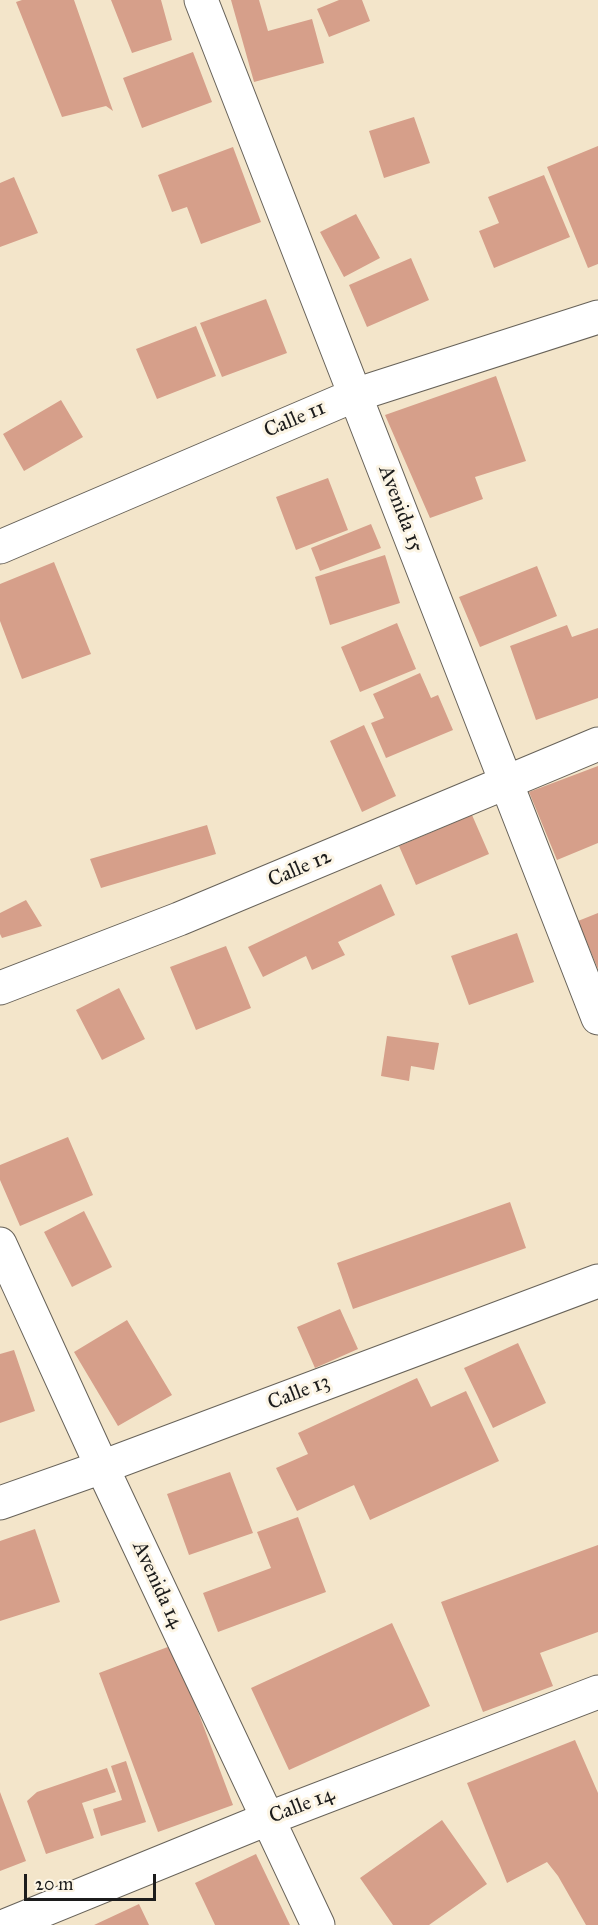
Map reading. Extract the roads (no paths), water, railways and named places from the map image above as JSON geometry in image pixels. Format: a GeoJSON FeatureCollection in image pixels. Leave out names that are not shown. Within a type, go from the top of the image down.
{"type":"FeatureCollection","features":[{"type":"Feature","properties":{"kind":"street","name":"Avenida 15"},"geometry":{"type":"LineString","coordinates":[[201,0],[598,1018]]}},
{"type":"Feature","properties":{"kind":"street","name":"Calle 11"},"geometry":{"type":"LineString","coordinates":[[0,547],[355,395],[598,317]]}},
{"type":"Feature","properties":{"kind":"street","name":"Calle 12"},"geometry":{"type":"LineString","coordinates":[[0,988],[179,919],[598,744]]}},
{"type":"Feature","properties":{"kind":"street","name":"Avenida 14"},"geometry":{"type":"LineString","coordinates":[[0,1244],[102,1467],[318,1925]]}},
{"type":"Feature","properties":{"kind":"street","name":"Calle 13"},"geometry":{"type":"LineString","coordinates":[[0,1503],[598,1281]]}},
{"type":"Feature","properties":{"kind":"street","name":"Calle 14"},"geometry":{"type":"LineString","coordinates":[[7,1925],[267,1820],[598,1692]]}}]}
